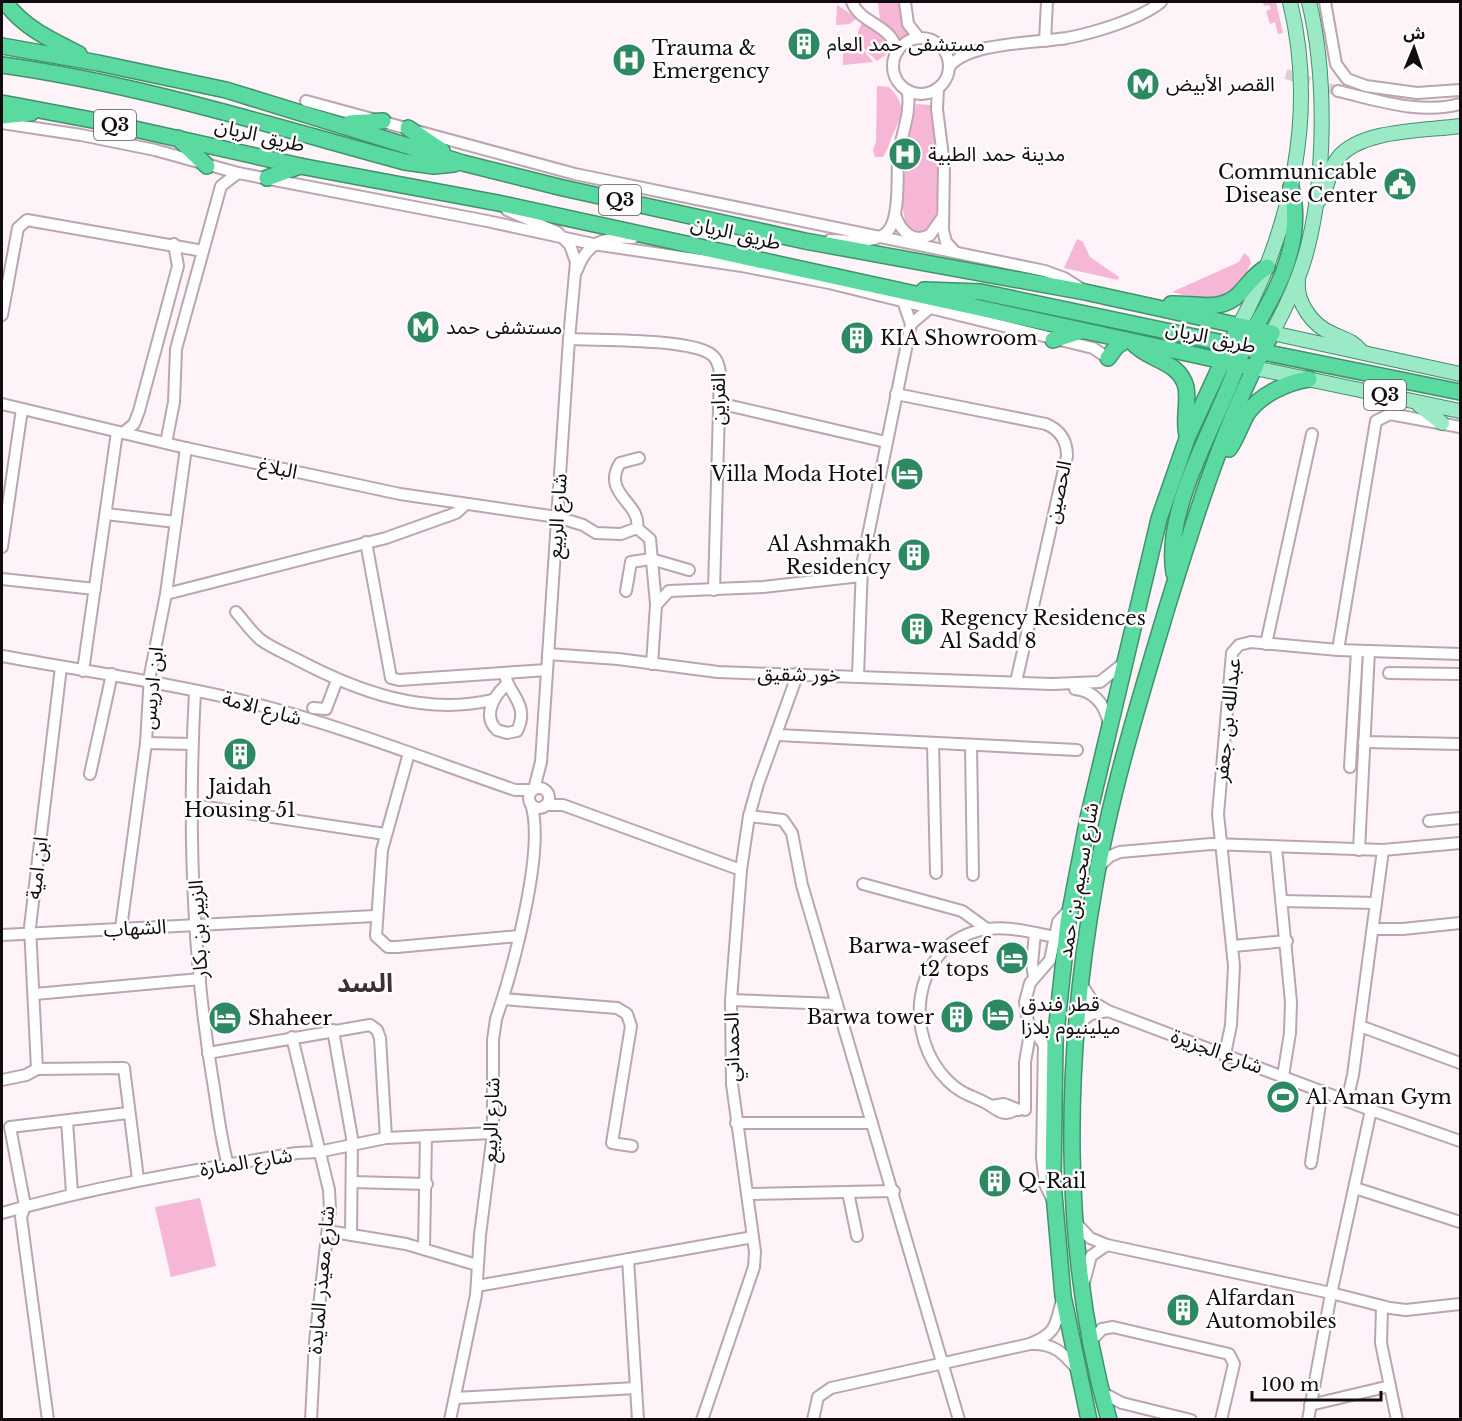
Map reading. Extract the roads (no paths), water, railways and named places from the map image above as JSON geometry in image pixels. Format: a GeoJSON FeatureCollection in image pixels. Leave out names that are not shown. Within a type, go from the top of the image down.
{"type":"FeatureCollection","features":[{"type":"Feature","properties":{"kind":"highway"},"geometry":{"type":"LineString","coordinates":[[5,2],[24,23],[39,34],[98,63]]}},
{"type":"Feature","properties":{"kind":"highway","name":"طريق الريان"},"geometry":{"type":"LineString","coordinates":[[2,46],[98,63],[226,90],[463,163],[805,241],[1086,292],[1239,326],[1243,349]]}},
{"type":"Feature","properties":{"kind":"highway"},"geometry":{"type":"LineString","coordinates":[[2,65],[77,77],[161,96],[405,162],[434,166],[463,163]]}},
{"type":"Feature","properties":{"kind":"highway"},"geometry":{"type":"LineString","coordinates":[[2,72],[82,88],[161,96]]}},
{"type":"Feature","properties":{"kind":"highway","name":"طريق الريان"},"geometry":{"type":"LineString","coordinates":[[2,103],[178,138],[300,166],[498,203],[663,238],[905,296],[1129,340],[1243,349],[1272,333]]}},
{"type":"Feature","properties":{"kind":"highway"},"geometry":{"type":"LineString","coordinates":[[2,116],[52,112]]}},
{"type":"Feature","properties":{"kind":"highway"},"geometry":{"type":"LineString","coordinates":[[327,120],[383,121]]}},
{"type":"Feature","properties":{"kind":"highway"},"geometry":{"type":"LineString","coordinates":[[408,128],[463,163]]}},
{"type":"Feature","properties":{"kind":"highway"},"geometry":{"type":"LineString","coordinates":[[178,138],[210,167]]}},
{"type":"Feature","properties":{"kind":"highway"},"geometry":{"type":"LineString","coordinates":[[267,178],[300,166]]}},
{"type":"Feature","properties":{"kind":"highway"},"geometry":{"type":"LineString","coordinates":[[1176,579],[1173,550],[1180,513],[1206,438],[1243,349],[1276,290],[1292,245],[1295,215],[1291,187]]}},
{"type":"Feature","properties":{"kind":"highway"},"geometry":{"type":"LineString","coordinates":[[1150,307],[1223,304],[1237,297],[1251,278],[1266,267]]}},
{"type":"Feature","properties":{"kind":"highway"},"geometry":{"type":"LineString","coordinates":[[905,296],[936,289],[981,292],[1243,349],[1461,392]]}},
{"type":"Feature","properties":{"kind":"highway"},"geometry":{"type":"LineString","coordinates":[[1053,340],[1083,330]]}},
{"type":"Feature","properties":{"kind":"highway"},"geometry":{"type":"LineString","coordinates":[[1108,358],[1129,340],[1144,353],[1165,362],[1180,375],[1187,395],[1185,421],[1188,436]]}},
{"type":"Feature","properties":{"kind":"highway","name":"شارع سحيم بن حمد"},"geometry":{"type":"LineString","coordinates":[[1089,1419],[1063,1296],[1048,1088],[1070,909],[1109,724],[1159,519],[1188,436],[1243,349],[1255,368],[1216,462],[1176,579],[1120,771],[1098,867],[1082,985],[1073,1137],[1076,1222],[1091,1341],[1109,1419]]}},
{"type":"Feature","properties":{"kind":"highway"},"geometry":{"type":"LineString","coordinates":[[1216,462],[1234,442],[1245,417],[1255,405],[1288,384],[1309,379]]}},
{"type":"Feature","properties":{"kind":"main road"},"geometry":{"type":"LineString","coordinates":[[1239,326],[1266,267],[1291,187],[1301,98],[1298,46],[1290,2]]}},
{"type":"Feature","properties":{"kind":"main road"},"geometry":{"type":"LineString","coordinates":[[1272,333],[1299,276],[1309,240],[1315,205],[1320,139],[1320,87],[1317,46],[1309,2]]}},
{"type":"Feature","properties":{"kind":"main road"},"geometry":{"type":"LineString","coordinates":[[1315,205],[1323,196],[1335,162],[1358,142],[1373,137],[1461,126]]}},
{"type":"Feature","properties":{"kind":"main road"},"geometry":{"type":"LineString","coordinates":[[1299,276],[1299,299],[1308,314],[1329,333],[1350,340],[1362,352]]}},
{"type":"Feature","properties":{"kind":"main road","name":"طريق الريان"},"geometry":{"type":"LineString","coordinates":[[1272,333],[1461,374]]}},
{"type":"Feature","properties":{"kind":"main road","name":"طريق الريان"},"geometry":{"type":"LineString","coordinates":[[1255,368],[1461,411]]}},
{"type":"Feature","properties":{"kind":"main road"},"geometry":{"type":"LineString","coordinates":[[1415,402],[1442,423]]}},
{"type":"Feature","properties":{"kind":"street"},"geometry":{"type":"LineString","coordinates":[[852,2],[857,12],[890,34],[897,52]]}},
{"type":"Feature","properties":{"kind":"street"},"geometry":{"type":"LineString","coordinates":[[905,2],[908,24],[919,38]]}},
{"type":"Feature","properties":{"kind":"street"},"geometry":{"type":"LineString","coordinates":[[1045,41],[1047,2]]}},
{"type":"Feature","properties":{"kind":"street"},"geometry":{"type":"LineString","coordinates":[[949,67],[959,57],[972,52],[1088,33],[1137,15],[1161,2]]}},
{"type":"Feature","properties":{"kind":"street"},"geometry":{"type":"LineString","coordinates":[[1325,2],[1336,64],[1347,79],[1366,86],[1417,93],[1461,90]]}},
{"type":"Feature","properties":{"kind":"street"},"geometry":{"type":"LineString","coordinates":[[919,38],[930,40],[939,46],[946,55],[949,67],[946,78],[938,88],[924,93],[908,90],[900,84],[894,74],[893,63],[897,52],[909,41],[919,38]]}},
{"type":"Feature","properties":{"kind":"street"},"geometry":{"type":"LineString","coordinates":[[939,46],[972,52]]}},
{"type":"Feature","properties":{"kind":"street"},"geometry":{"type":"LineString","coordinates":[[938,88],[937,110],[944,165],[942,218],[946,242],[955,252]]}},
{"type":"Feature","properties":{"kind":"street"},"geometry":{"type":"LineString","coordinates":[[805,241],[867,240],[881,236],[889,230],[895,215],[898,158],[910,108],[908,90]]}},
{"type":"Feature","properties":{"kind":"street"},"geometry":{"type":"LineString","coordinates":[[1338,91],[1414,106],[1444,107],[1461,104]]}},
{"type":"Feature","properties":{"kind":"street","name":"طريق الريان"},"geometry":{"type":"LineString","coordinates":[[306,101],[451,142],[609,181],[1055,274],[1086,292]]}},
{"type":"Feature","properties":{"kind":"street","name":"طريق الريان"},"geometry":{"type":"LineString","coordinates":[[2,123],[81,135],[155,150],[210,167],[593,244],[742,266],[905,296],[930,308],[1093,348],[1108,358]]}},
{"type":"Feature","properties":{"kind":"street"},"geometry":{"type":"LineString","coordinates":[[210,167],[221,186]]}},
{"type":"Feature","properties":{"kind":"street"},"geometry":{"type":"LineString","coordinates":[[166,443],[174,402],[176,349],[221,186],[238,173]]}},
{"type":"Feature","properties":{"kind":"street"},"geometry":{"type":"LineString","coordinates":[[498,203],[508,211],[549,227],[564,238]]}},
{"type":"Feature","properties":{"kind":"street"},"geometry":{"type":"LineString","coordinates":[[895,215],[904,232],[918,238],[933,232],[942,218]]}},
{"type":"Feature","properties":{"kind":"street"},"geometry":{"type":"LineString","coordinates":[[2,315],[18,228],[27,220],[203,250]]}},
{"type":"Feature","properties":{"kind":"street"},"geometry":{"type":"LineString","coordinates":[[593,244],[611,237],[663,238]]}},
{"type":"Feature","properties":{"kind":"street","name":"شارع الربيع"},"geometry":{"type":"LineString","coordinates":[[535,822],[546,799],[542,762],[547,670],[569,339],[576,271],[574,252],[564,238]]}},
{"type":"Feature","properties":{"kind":"street"},"geometry":{"type":"LineString","coordinates":[[83,670],[120,432],[134,424],[142,400],[178,266],[174,244]]}},
{"type":"Feature","properties":{"kind":"street","name":"شارع الربيع"},"geometry":{"type":"LineString","coordinates":[[576,271],[593,244]]}},
{"type":"Feature","properties":{"kind":"street"},"geometry":{"type":"LineString","coordinates":[[858,676],[861,576],[911,324],[905,296]]}},
{"type":"Feature","properties":{"kind":"street"},"geometry":{"type":"LineString","coordinates":[[911,324],[930,308]]}},
{"type":"Feature","properties":{"kind":"street","name":"القراين"},"geometry":{"type":"LineString","coordinates":[[569,339],[653,343],[709,353],[719,367],[714,590]]}},
{"type":"Feature","properties":{"kind":"street","name":"الحصين"},"geometry":{"type":"LineString","coordinates":[[896,394],[1046,424],[1064,439],[1067,456],[1016,682]]}},
{"type":"Feature","properties":{"kind":"street","name":"البلاغ"},"geometry":{"type":"LineString","coordinates":[[2,404],[186,448],[400,494],[557,517],[602,534],[621,534],[637,528]]}},
{"type":"Feature","properties":{"kind":"street"},"geometry":{"type":"LineString","coordinates":[[718,404],[886,442]]}},
{"type":"Feature","properties":{"kind":"street"},"geometry":{"type":"LineString","coordinates":[[2,547],[22,409]]}},
{"type":"Feature","properties":{"kind":"street"},"geometry":{"type":"LineString","coordinates":[[1338,650],[1374,427],[1378,419],[1390,414],[1461,427]]}},
{"type":"Feature","properties":{"kind":"street"},"geometry":{"type":"LineString","coordinates":[[1266,644],[1312,434]]}},
{"type":"Feature","properties":{"kind":"street","name":"ابن ادريس"},"geometry":{"type":"LineString","coordinates":[[121,928],[146,743],[151,682],[166,594],[186,448]]}},
{"type":"Feature","properties":{"kind":"street"},"geometry":{"type":"LineString","coordinates":[[639,458],[620,463],[616,483],[618,492],[632,508],[638,521],[637,528],[650,539],[656,605],[652,664]]}},
{"type":"Feature","properties":{"kind":"street"},"geometry":{"type":"LineString","coordinates":[[166,594],[366,542],[456,513],[466,504]]}},
{"type":"Feature","properties":{"kind":"street"},"geometry":{"type":"LineString","coordinates":[[106,514],[176,522]]}},
{"type":"Feature","properties":{"kind":"street"},"geometry":{"type":"LineString","coordinates":[[366,542],[391,678],[399,680],[547,670]]}},
{"type":"Feature","properties":{"kind":"street"},"geometry":{"type":"LineString","coordinates":[[626,591],[631,562],[651,559],[689,570]]}},
{"type":"Feature","properties":{"kind":"street"},"geometry":{"type":"LineString","coordinates":[[656,605],[669,591],[714,590],[861,576]]}},
{"type":"Feature","properties":{"kind":"street"},"geometry":{"type":"LineString","coordinates":[[2,579],[95,589]]}},
{"type":"Feature","properties":{"kind":"street"},"geometry":{"type":"LineString","coordinates":[[236,612],[259,639],[337,680],[379,695],[439,705],[465,706],[492,700],[506,685]]}},
{"type":"Feature","properties":{"kind":"street","name":"عبدالله بن جعفر"},"geometry":{"type":"LineString","coordinates":[[1225,1054],[1232,1015],[1233,946],[1219,844],[1218,805],[1230,657],[1235,649],[1243,644],[1461,654]]}},
{"type":"Feature","properties":{"kind":"street"},"geometry":{"type":"LineString","coordinates":[[1350,767],[1357,651]]}},
{"type":"Feature","properties":{"kind":"street"},"geometry":{"type":"LineString","coordinates":[[1359,850],[1369,651]]}},
{"type":"Feature","properties":{"kind":"street","name":"خور شقيق"},"geometry":{"type":"LineString","coordinates":[[548,654],[718,672],[798,673],[1052,684],[1100,682],[1124,663]]}},
{"type":"Feature","properties":{"kind":"street","name":"شارع الامة"},"geometry":{"type":"LineString","coordinates":[[2,656],[112,674],[252,703],[342,729],[515,790],[533,790],[546,799]]}},
{"type":"Feature","properties":{"kind":"street","name":"ابن امية"},"geometry":{"type":"LineString","coordinates":[[37,1069],[35,994],[30,934],[61,667]]}},
{"type":"Feature","properties":{"kind":"street"},"geometry":{"type":"LineString","coordinates":[[492,700],[494,727],[507,733],[517,731],[521,721],[518,698],[506,685],[505,673]]}},
{"type":"Feature","properties":{"kind":"street","name":"الحمداني"},"geometry":{"type":"LineString","coordinates":[[702,1419],[754,1267],[753,1237],[736,1123],[730,1045],[731,1000],[741,870],[749,816],[758,784],[778,735],[798,673]]}},
{"type":"Feature","properties":{"kind":"street"},"geometry":{"type":"LineString","coordinates":[[1389,673],[1461,674]]}},
{"type":"Feature","properties":{"kind":"street"},"geometry":{"type":"LineString","coordinates":[[90,774],[112,674]]}},
{"type":"Feature","properties":{"kind":"street"},"geometry":{"type":"LineString","coordinates":[[313,708],[328,707],[337,680]]}},
{"type":"Feature","properties":{"kind":"street","name":"خور شقيق"},"geometry":{"type":"LineString","coordinates":[[1052,684],[1093,694],[1104,708],[1109,724]]}},
{"type":"Feature","properties":{"kind":"street","name":"الزبير بن بكار"},"geometry":{"type":"LineString","coordinates":[[195,691],[192,744],[193,805],[200,979],[208,1053],[228,1165]]}},
{"type":"Feature","properties":{"kind":"street"},"geometry":{"type":"LineString","coordinates":[[778,735],[1077,750]]}},
{"type":"Feature","properties":{"kind":"street"},"geometry":{"type":"LineString","coordinates":[[1364,741],[1461,744]]}},
{"type":"Feature","properties":{"kind":"street"},"geometry":{"type":"LineString","coordinates":[[146,743],[192,744]]}},
{"type":"Feature","properties":{"kind":"street"},"geometry":{"type":"LineString","coordinates":[[933,743],[936,873]]}},
{"type":"Feature","properties":{"kind":"street"},"geometry":{"type":"LineString","coordinates":[[971,745],[973,875]]}},
{"type":"Feature","properties":{"kind":"street"},"geometry":{"type":"LineString","coordinates":[[410,753],[385,834],[375,916],[376,936],[388,947],[519,936]]}},
{"type":"Feature","properties":{"kind":"street","name":"شارع الربيع"},"geometry":{"type":"LineString","coordinates":[[450,1419],[477,1286],[477,1265],[493,1134],[493,1040],[529,894],[535,822],[531,803],[542,762]]}},
{"type":"Feature","properties":{"kind":"street","name":"شارع الامة"},"geometry":{"type":"LineString","coordinates":[[515,790],[531,803]]}},
{"type":"Feature","properties":{"kind":"street"},"geometry":{"type":"LineString","coordinates":[[531,803],[537,808],[546,799],[741,870]]}},
{"type":"Feature","properties":{"kind":"street"},"geometry":{"type":"LineString","coordinates":[[193,805],[385,834]]}},
{"type":"Feature","properties":{"kind":"street"},"geometry":{"type":"LineString","coordinates":[[749,816],[778,819],[789,827],[802,885],[836,1004],[894,1191],[959,1419]]}},
{"type":"Feature","properties":{"kind":"street"},"geometry":{"type":"LineString","coordinates":[[1429,821],[1461,818]]}},
{"type":"Feature","properties":{"kind":"street"},"geometry":{"type":"LineString","coordinates":[[1098,867],[1110,856],[1120,852],[1219,844],[1383,850],[1461,843]]}},
{"type":"Feature","properties":{"kind":"street"},"geometry":{"type":"LineString","coordinates":[[1276,847],[1287,941],[1291,1012],[1283,1076]]}},
{"type":"Feature","properties":{"kind":"street"},"geometry":{"type":"LineString","coordinates":[[1347,1101],[1352,1083],[1383,850]]}},
{"type":"Feature","properties":{"kind":"street"},"geometry":{"type":"LineString","coordinates":[[863,884],[962,911],[987,929]]}},
{"type":"Feature","properties":{"kind":"street"},"geometry":{"type":"LineString","coordinates":[[1282,902],[1376,903]]}},
{"type":"Feature","properties":{"kind":"street","name":"شارع سحيم بن حمد"},"geometry":{"type":"LineString","coordinates":[[1055,1204],[1044,1178],[1042,1112],[1048,1088],[1044,1045],[1030,1028],[1024,1002],[1034,977],[1050,960],[1058,922],[1070,909]]}},
{"type":"Feature","properties":{"kind":"street","name":"الشهاب"},"geometry":{"type":"LineString","coordinates":[[2,935],[375,916]]}},
{"type":"Feature","properties":{"kind":"street"},"geometry":{"type":"LineString","coordinates":[[1373,929],[1403,930],[1461,923]]}},
{"type":"Feature","properties":{"kind":"street"},"geometry":{"type":"LineString","coordinates":[[1042,1112],[1020,1110],[1004,1104],[992,1106],[965,1095],[942,1074],[926,1047],[920,1016],[922,986],[934,961],[953,942],[987,929],[1008,928],[1054,937]]}},
{"type":"Feature","properties":{"kind":"street"},"geometry":{"type":"LineString","coordinates":[[1034,977],[1032,964],[1035,933]]}},
{"type":"Feature","properties":{"kind":"street"},"geometry":{"type":"LineString","coordinates":[[1233,946],[1287,941]]}},
{"type":"Feature","properties":{"kind":"street"},"geometry":{"type":"LineString","coordinates":[[35,994],[200,979]]}},
{"type":"Feature","properties":{"kind":"street","name":"شارع الجزيرة"},"geometry":{"type":"LineString","coordinates":[[1082,985],[1093,1002],[1108,1011],[1371,1110],[1461,1141]]}},
{"type":"Feature","properties":{"kind":"street"},"geometry":{"type":"LineString","coordinates":[[503,999],[617,1008],[627,1014],[631,1026],[612,1143],[632,1146]]}},
{"type":"Feature","properties":{"kind":"street"},"geometry":{"type":"LineString","coordinates":[[731,1000],[836,1004]]}},
{"type":"Feature","properties":{"kind":"street"},"geometry":{"type":"LineString","coordinates":[[1078,1024],[1091,1014],[1108,1011]]}},
{"type":"Feature","properties":{"kind":"street"},"geometry":{"type":"LineString","coordinates":[[208,1053],[366,1024],[374,1027],[379,1034],[386,1138]]}},
{"type":"Feature","properties":{"kind":"street"},"geometry":{"type":"LineString","coordinates":[[1360,1026],[1461,1063]]}},
{"type":"Feature","properties":{"kind":"street"},"geometry":{"type":"LineString","coordinates":[[1020,1110],[1030,1028]]}},
{"type":"Feature","properties":{"kind":"street"},"geometry":{"type":"LineString","coordinates":[[333,1030],[352,1144],[351,1235]]}},
{"type":"Feature","properties":{"kind":"street","name":"شارع معيذر المايدة"},"geometry":{"type":"LineString","coordinates":[[292,1037],[329,1190],[328,1231],[315,1342],[311,1419]]}},
{"type":"Feature","properties":{"kind":"street"},"geometry":{"type":"LineString","coordinates":[[2,1080],[26,1075],[37,1069],[124,1068],[138,1179]]}},
{"type":"Feature","properties":{"kind":"street"},"geometry":{"type":"LineString","coordinates":[[1311,1164],[1322,1091]]}},
{"type":"Feature","properties":{"kind":"street"},"geometry":{"type":"LineString","coordinates":[[1308,1419],[1331,1293],[1371,1110]]}},
{"type":"Feature","properties":{"kind":"street"},"geometry":{"type":"LineString","coordinates":[[48,1419],[21,1217],[25,1206],[10,1127],[128,1113]]}},
{"type":"Feature","properties":{"kind":"street"},"geometry":{"type":"LineString","coordinates":[[67,1121],[72,1193]]}},
{"type":"Feature","properties":{"kind":"street"},"geometry":{"type":"LineString","coordinates":[[736,1123],[872,1123]]}},
{"type":"Feature","properties":{"kind":"street","name":"شارع المنارة"},"geometry":{"type":"LineString","coordinates":[[2,1213],[72,1193],[138,1179],[297,1153],[318,1152],[386,1138],[493,1134]]}},
{"type":"Feature","properties":{"kind":"street"},"geometry":{"type":"LineString","coordinates":[[424,1249],[427,1184],[426,1136]]}},
{"type":"Feature","properties":{"kind":"street"},"geometry":{"type":"LineString","coordinates":[[352,1182],[427,1184]]}},
{"type":"Feature","properties":{"kind":"street"},"geometry":{"type":"LineString","coordinates":[[1355,1188],[1461,1222]]}},
{"type":"Feature","properties":{"kind":"street"},"geometry":{"type":"LineString","coordinates":[[747,1194],[894,1191]]}},
{"type":"Feature","properties":{"kind":"street"},"geometry":{"type":"LineString","coordinates":[[848,1192],[857,1236]]}},
{"type":"Feature","properties":{"kind":"street"},"geometry":{"type":"LineString","coordinates":[[1076,1222],[1089,1238],[1107,1245],[1331,1293],[1382,1307],[1406,1310],[1461,1304]]}},
{"type":"Feature","properties":{"kind":"street"},"geometry":{"type":"LineString","coordinates":[[328,1231],[424,1249],[477,1265]]}},
{"type":"Feature","properties":{"kind":"street"},"geometry":{"type":"LineString","coordinates":[[477,1286],[753,1237]]}},
{"type":"Feature","properties":{"kind":"street"},"geometry":{"type":"LineString","coordinates":[[1083,1286],[1091,1256],[1107,1245]]}},
{"type":"Feature","properties":{"kind":"street"},"geometry":{"type":"LineString","coordinates":[[628,1259],[638,1419]]}},
{"type":"Feature","properties":{"kind":"street"},"geometry":{"type":"LineString","coordinates":[[1030,1344],[1053,1331],[1063,1296]]}},
{"type":"Feature","properties":{"kind":"street"},"geometry":{"type":"LineString","coordinates":[[1382,1307],[1379,1333],[1397,1419]]}},
{"type":"Feature","properties":{"kind":"street"},"geometry":{"type":"LineString","coordinates":[[1091,1341],[1102,1329],[1113,1327],[1229,1354],[1233,1359],[1234,1367],[1221,1419]]}},
{"type":"Feature","properties":{"kind":"street"},"geometry":{"type":"LineString","coordinates":[[813,1419],[818,1397],[831,1388],[1030,1344],[1049,1345],[1059,1349],[1078,1369]]}},
{"type":"Feature","properties":{"kind":"street"},"geometry":{"type":"LineString","coordinates":[[1310,1405],[1390,1386]]}},
{"type":"Feature","properties":{"kind":"street"},"geometry":{"type":"LineString","coordinates":[[455,1398],[636,1388]]}},
{"type":"Feature","properties":{"kind":"street"},"geometry":{"type":"LineString","coordinates":[[1101,1392],[1122,1403],[1191,1419]]}},
{"type":"Feature","properties":{"kind":"tunnel"},"geometry":{"type":"LineString","coordinates":[[1286,74],[1338,91]]}},
{"type":"Feature","properties":{"kind":"place","name":"مستشفى حمد العام"},"geometry":{"type":"Point","coordinates":[804,44]}},
{"type":"Feature","properties":{"kind":"place","name":"Trauma & Emergency"},"geometry":{"type":"Point","coordinates":[629,60]}},
{"type":"Feature","properties":{"kind":"place","name":"القصر الأبيض"},"geometry":{"type":"Point","coordinates":[1143,84]}},
{"type":"Feature","properties":{"kind":"place","name":"مدينة حمد الطبية"},"geometry":{"type":"Point","coordinates":[905,154]}},
{"type":"Feature","properties":{"kind":"place","name":"Communicable Disease Center"},"geometry":{"type":"Point","coordinates":[1400,184]}},
{"type":"Feature","properties":{"kind":"place","name":"مستشفى حمد"},"geometry":{"type":"Point","coordinates":[423,327]}},
{"type":"Feature","properties":{"kind":"place","name":"KIA Showroom"},"geometry":{"type":"Point","coordinates":[857,338]}},
{"type":"Feature","properties":{"kind":"place","name":"Villa Moda Hotel"},"geometry":{"type":"Point","coordinates":[907,474]}},
{"type":"Feature","properties":{"kind":"place","name":"Al Ashmakh Residency"},"geometry":{"type":"Point","coordinates":[914,555]}},
{"type":"Feature","properties":{"kind":"place","name":"Regency Residences Al Sadd 8"},"geometry":{"type":"Point","coordinates":[917,629]}},
{"type":"Feature","properties":{"kind":"place","name":"Jaidah Housing 51"},"geometry":{"type":"Point","coordinates":[240,754]}},
{"type":"Feature","properties":{"kind":"place","name":"Barwa-waseef t2 tops"},"geometry":{"type":"Point","coordinates":[1012,958]}},
{"type":"Feature","properties":{"kind":"place","name":"قطر فندق ميلينيوم بلازا"},"geometry":{"type":"Point","coordinates":[998,1015]}},
{"type":"Feature","properties":{"kind":"place","name":"Barwa tower"},"geometry":{"type":"Point","coordinates":[957,1017]}},
{"type":"Feature","properties":{"kind":"place","name":"Shaheer"},"geometry":{"type":"Point","coordinates":[225,1018]}},
{"type":"Feature","properties":{"kind":"place","name":"Al Aman Gym"},"geometry":{"type":"Point","coordinates":[1283,1097]}},
{"type":"Feature","properties":{"kind":"place","name":"Q-Rail"},"geometry":{"type":"Point","coordinates":[995,1181]}},
{"type":"Feature","properties":{"kind":"place","name":"Alfardan Automobiles"},"geometry":{"type":"Point","coordinates":[1183,1310]}},
{"type":"Feature","properties":{"kind":"district","name":"السد"},"geometry":{"type":"Point","coordinates":[365,983]}}]}
